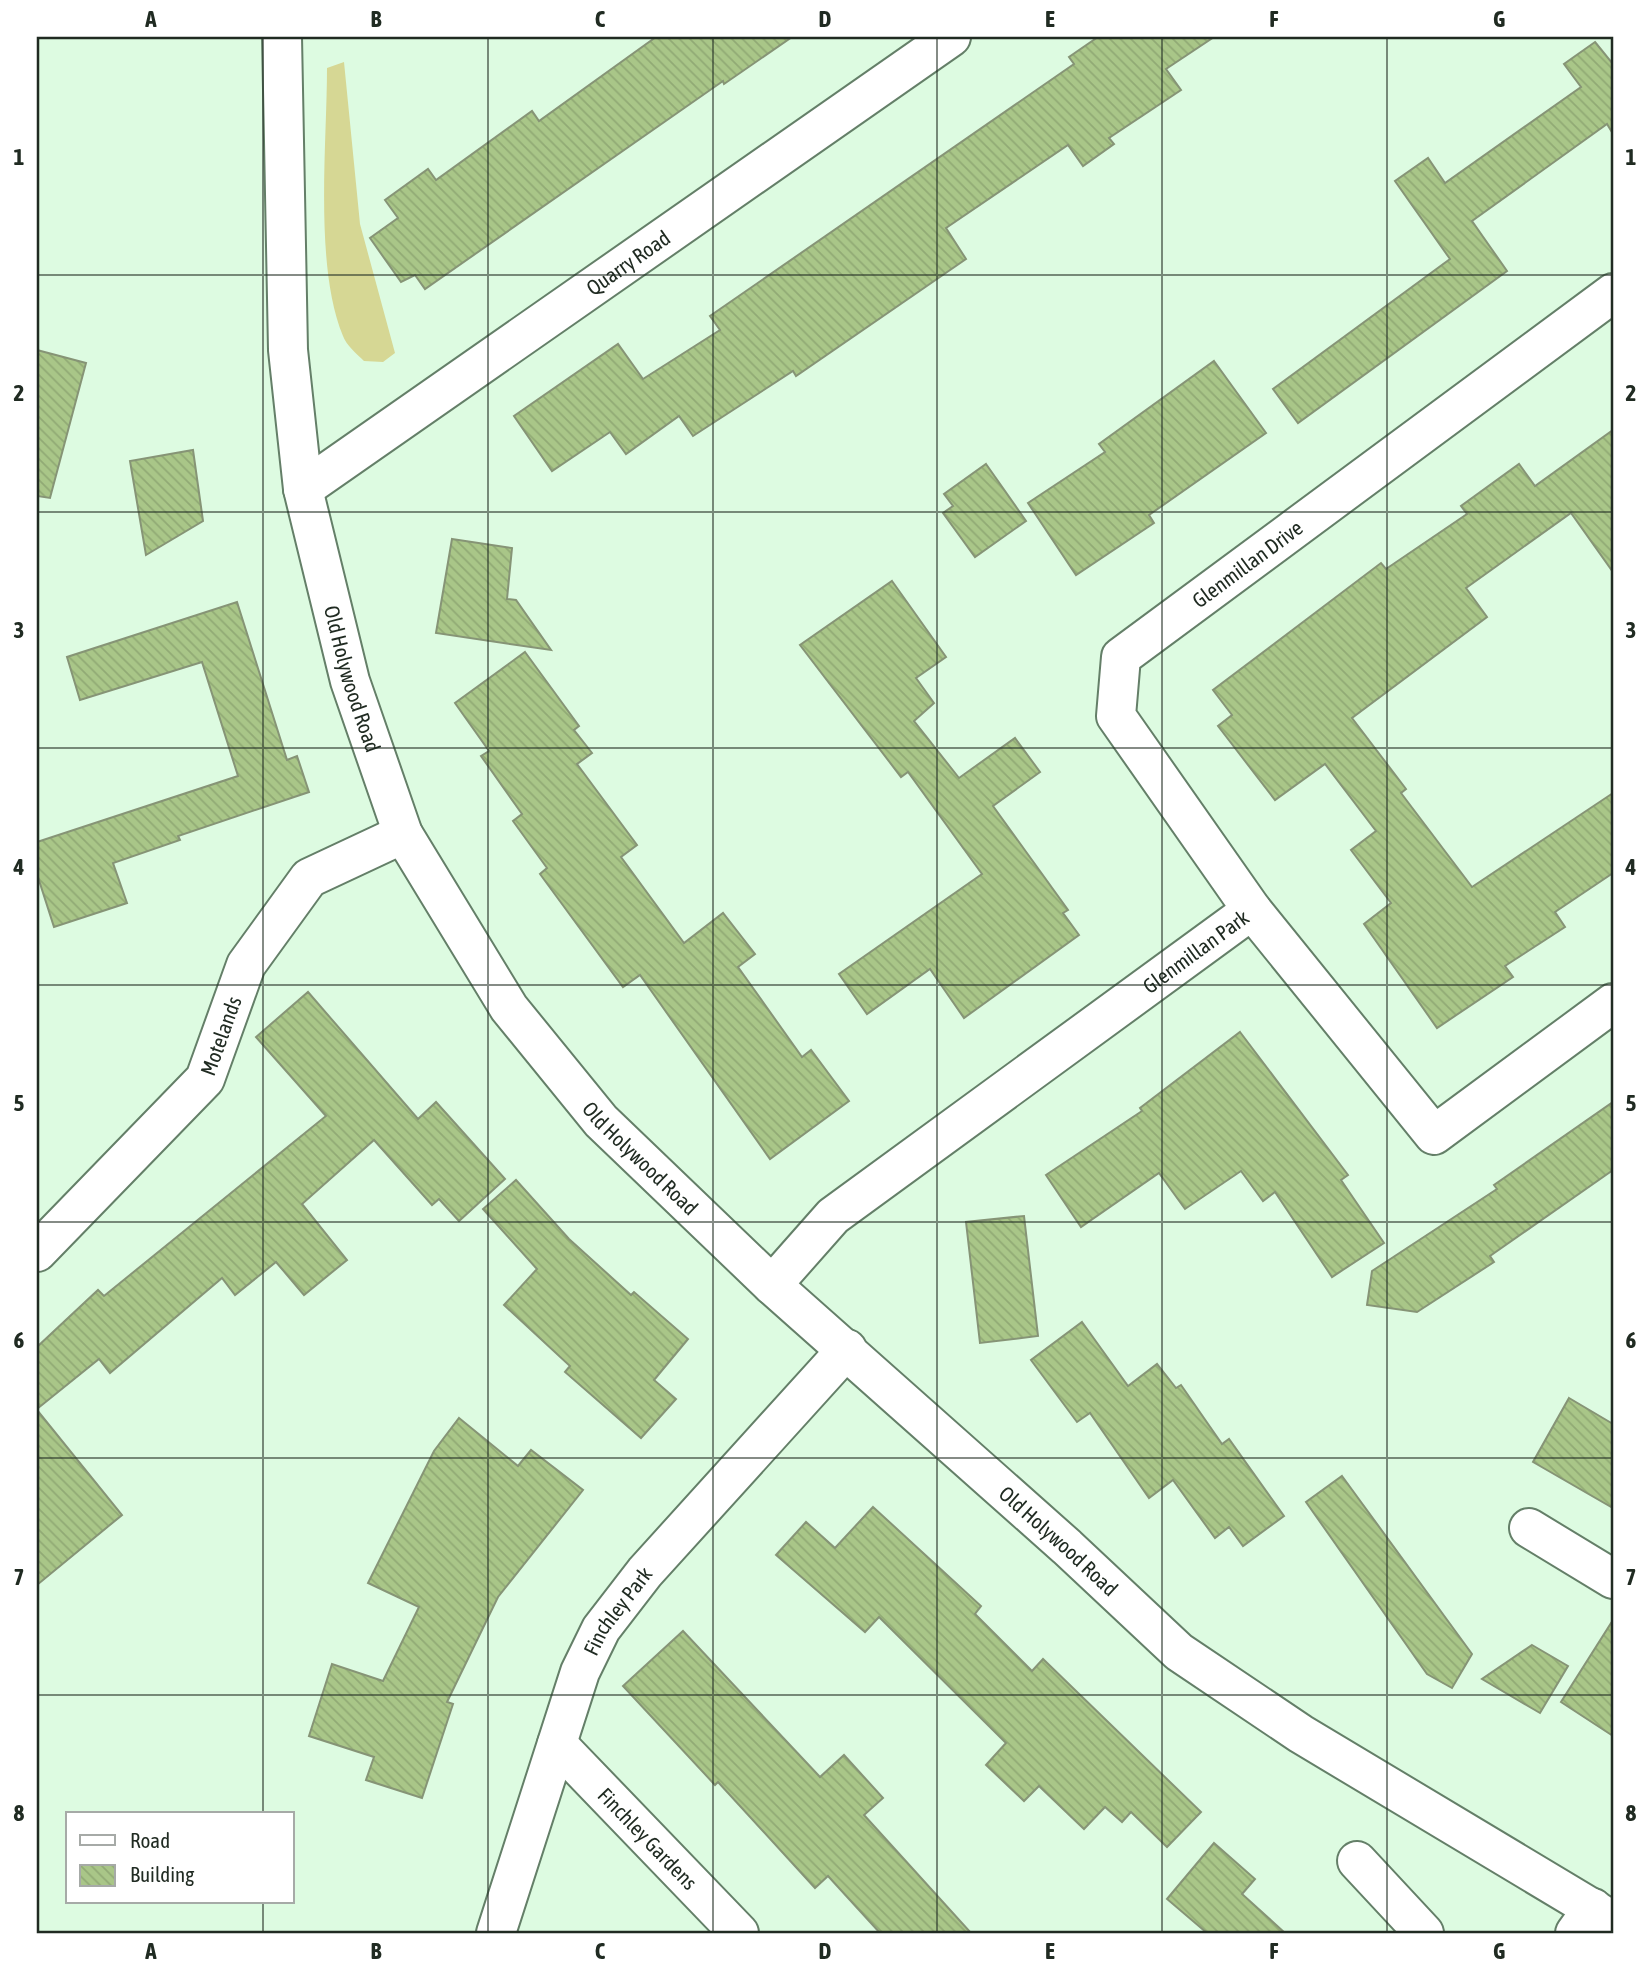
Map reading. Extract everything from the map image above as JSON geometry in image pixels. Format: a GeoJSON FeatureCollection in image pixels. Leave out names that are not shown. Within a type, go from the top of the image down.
{"type":"FeatureCollection","features":[{"type":"Feature","properties":{"kind":"street","name":"Old Holywood Road"},"geometry":{"type":"LineString","coordinates":[[282,37],[288,350],[303,489],[350,681],[403,834],[509,1008],[601,1121],[772,1285],[847,1349],[1179,1652],[1301,1734],[1594,1921]]}},
{"type":"Feature","properties":{"kind":"street","name":"Quarry Road"},"geometry":{"type":"LineString","coordinates":[[303,489],[951,37]]}},
{"type":"Feature","properties":{"kind":"street","name":"Glenmillan Drive"},"geometry":{"type":"LineString","coordinates":[[1252,911],[1116,716],[1121,657],[1613,293]]}},
{"type":"Feature","properties":{"kind":"street","name":"Motelands"},"geometry":{"type":"LineString","coordinates":[[37,1252],[205,1079],[246,965],[309,878],[403,834]]}},
{"type":"Feature","properties":{"kind":"street","name":"Glenmillan Park"},"geometry":{"type":"LineString","coordinates":[[772,1285],[833,1216],[1252,911],[1434,1135],[1613,1003]]}},
{"type":"Feature","properties":{"kind":"street","name":"Finchley Park"},"geometry":{"type":"LineString","coordinates":[[496,1933],[580,1672],[601,1629],[645,1572],[847,1349]]}},
{"type":"Feature","properties":{"kind":"street"},"geometry":{"type":"LineString","coordinates":[[1529,1528],[1613,1579]]}},
{"type":"Feature","properties":{"kind":"street","name":"Finchley Gardens"},"geometry":{"type":"LineString","coordinates":[[557,1744],[739,1933]]}},
{"type":"Feature","properties":{"kind":"street"},"geometry":{"type":"LineString","coordinates":[[1357,1861],[1424,1933]]}},
{"type":"Feature","properties":{"kind":"green space"},"geometry":{"type":"Polygon","coordinates":[[[344,62],[360,224],[395,353],[383,362],[364,361],[347,343],[334,308],[328,275],[324,205],[327,68],[344,62]]]}},
{"type":"Feature","properties":{"kind":"building"},"geometry":{"type":"Polygon","coordinates":[[[656,37],[792,37],[724,84],[723,81],[425,289],[415,275],[401,282],[370,238],[398,218],[385,200],[428,169],[436,180],[532,111],[539,121],[656,37]]]}},
{"type":"Feature","properties":{"kind":"building"},"geometry":{"type":"Polygon","coordinates":[[[1098,37],[1214,37],[1166,69],[1181,90],[1109,138],[1114,144],[1083,166],[1068,145],[946,228],[966,259],[796,376],[793,371],[693,436],[679,416],[626,454],[610,432],[552,471],[514,416],[618,344],[643,379],[720,330],[710,316],[1074,64],[1069,57],[1098,37]]]}},
{"type":"Feature","properties":{"kind":"building"},"geometry":{"type":"Polygon","coordinates":[[[1595,42],[1613,64],[1613,134],[1607,124],[1472,221],[1507,271],[1298,423],[1273,389],[1450,259],[1395,181],[1428,158],[1445,183],[1581,87],[1564,64],[1595,42]]]}},
{"type":"Feature","properties":{"kind":"building"},"geometry":{"type":"Polygon","coordinates":[[[37,350],[86,363],[50,498],[37,496],[37,350]]]}},
{"type":"Feature","properties":{"kind":"building"},"geometry":{"type":"Polygon","coordinates":[[[1214,361],[1266,433],[1149,515],[1154,523],[1076,575],[1028,503],[1105,452],[1099,444],[1214,361]]]}},
{"type":"Feature","properties":{"kind":"building"},"geometry":{"type":"Polygon","coordinates":[[[1613,430],[1613,572],[1571,513],[1466,588],[1487,617],[1352,718],[1406,789],[1401,793],[1472,887],[1613,793],[1613,873],[1555,912],[1565,927],[1505,966],[1513,977],[1437,1028],[1364,924],[1391,903],[1351,850],[1376,831],[1325,764],[1275,800],[1218,726],[1232,715],[1213,690],[1381,563],[1386,569],[1467,514],[1461,506],[1519,464],[1535,486],[1613,430]]]}},
{"type":"Feature","properties":{"kind":"building"},"geometry":{"type":"Polygon","coordinates":[[[193,450],[203,521],[146,555],[130,461],[193,450]]]}},
{"type":"Feature","properties":{"kind":"building"},"geometry":{"type":"Polygon","coordinates":[[[986,464],[1026,521],[975,557],[943,513],[953,506],[944,494],[986,464]]]}},
{"type":"Feature","properties":{"kind":"building"},"geometry":{"type":"Polygon","coordinates":[[[452,539],[512,548],[507,599],[516,600],[551,650],[436,633],[452,539]]]}},
{"type":"Feature","properties":{"kind":"building"},"geometry":{"type":"Polygon","coordinates":[[[892,581],[946,657],[916,678],[934,703],[914,721],[959,778],[1015,738],[1040,772],[993,806],[1068,910],[1063,913],[1079,935],[964,1018],[930,969],[867,1014],[839,974],[982,874],[908,772],[901,777],[800,645],[892,581]]]}},
{"type":"Feature","properties":{"kind":"building"},"geometry":{"type":"Polygon","coordinates":[[[237,602],[287,760],[297,756],[309,792],[178,836],[180,840],[113,863],[127,903],[54,927],[37,874],[37,842],[238,776],[202,662],[80,700],[67,657],[237,602]]]}},
{"type":"Feature","properties":{"kind":"building"},"geometry":{"type":"Polygon","coordinates":[[[525,652],[579,726],[574,730],[592,753],[577,764],[637,845],[621,857],[684,943],[723,913],[755,954],[738,967],[802,1057],[811,1050],[849,1101],[770,1159],[640,975],[623,987],[540,874],[547,868],[513,821],[522,814],[481,756],[489,751],[455,703],[525,652]]]}},
{"type":"Feature","properties":{"kind":"building"},"geometry":{"type":"Polygon","coordinates":[[[308,992],[418,1119],[436,1102],[505,1179],[459,1221],[439,1199],[432,1205],[374,1140],[302,1204],[347,1260],[304,1295],[276,1262],[235,1295],[222,1278],[110,1373],[99,1359],[37,1409],[37,1347],[98,1290],[104,1296],[326,1116],[256,1037],[308,992]]]}},
{"type":"Feature","properties":{"kind":"building"},"geometry":{"type":"Polygon","coordinates":[[[1240,1032],[1348,1175],[1341,1180],[1384,1243],[1332,1277],[1275,1192],[1263,1201],[1241,1171],[1185,1209],[1159,1173],[1081,1227],[1046,1175],[1142,1111],[1140,1108],[1240,1032]]]}},
{"type":"Feature","properties":{"kind":"building"},"geometry":{"type":"Polygon","coordinates":[[[1613,1102],[1613,1170],[1490,1256],[1494,1262],[1417,1312],[1367,1305],[1372,1271],[1497,1189],[1494,1185],[1613,1102]]]}},
{"type":"Feature","properties":{"kind":"building"},"geometry":{"type":"Polygon","coordinates":[[[516,1180],[569,1239],[631,1295],[634,1292],[688,1339],[654,1380],[676,1399],[641,1438],[565,1372],[570,1366],[504,1305],[537,1269],[483,1209],[516,1180]]]}},
{"type":"Feature","properties":{"kind":"building"},"geometry":{"type":"Polygon","coordinates":[[[1024,1216],[1038,1336],[980,1343],[966,1222],[1024,1216]]]}},
{"type":"Feature","properties":{"kind":"building"},"geometry":{"type":"Polygon","coordinates":[[[1082,1322],[1128,1386],[1157,1364],[1176,1388],[1181,1385],[1222,1444],[1229,1439],[1284,1516],[1243,1546],[1229,1527],[1215,1538],[1173,1480],[1149,1498],[1090,1413],[1077,1422],[1031,1360],[1082,1322]]]}},
{"type":"Feature","properties":{"kind":"building"},"geometry":{"type":"Polygon","coordinates":[[[1569,1398],[1613,1424],[1613,1508],[1533,1462],[1569,1398]]]}},
{"type":"Feature","properties":{"kind":"building"},"geometry":{"type":"Polygon","coordinates":[[[37,1410],[122,1515],[37,1585],[37,1410]]]}},
{"type":"Feature","properties":{"kind":"building"},"geometry":{"type":"Polygon","coordinates":[[[459,1418],[518,1466],[531,1450],[583,1490],[498,1597],[447,1702],[453,1704],[422,1798],[366,1780],[374,1757],[309,1736],[332,1664],[383,1681],[419,1607],[368,1583],[434,1451],[459,1418]]]}},
{"type":"Feature","properties":{"kind":"building"},"geometry":{"type":"Polygon","coordinates":[[[1342,1476],[1472,1654],[1452,1688],[1427,1674],[1306,1502],[1342,1476]]]}},
{"type":"Feature","properties":{"kind":"building"},"geometry":{"type":"Polygon","coordinates":[[[873,1507],[981,1606],[975,1614],[1032,1671],[1043,1659],[1201,1812],[1167,1847],[1131,1812],[1122,1822],[1105,1807],[1084,1829],[1039,1786],[1024,1801],[986,1765],[1006,1743],[879,1617],[865,1632],[776,1555],[806,1522],[835,1548],[873,1507]]]}},
{"type":"Feature","properties":{"kind":"building"},"geometry":{"type":"Polygon","coordinates":[[[1613,1620],[1613,1736],[1561,1702],[1613,1620]]]}},
{"type":"Feature","properties":{"kind":"building"},"geometry":{"type":"Polygon","coordinates":[[[683,1631],[820,1777],[844,1755],[883,1798],[864,1815],[971,1933],[880,1933],[828,1876],[815,1888],[718,1782],[715,1785],[623,1686],[683,1631]]]}},
{"type":"Feature","properties":{"kind":"building"},"geometry":{"type":"Polygon","coordinates":[[[1532,1645],[1568,1666],[1540,1713],[1482,1679],[1532,1645]]]}},
{"type":"Feature","properties":{"kind":"building"},"geometry":{"type":"Polygon","coordinates":[[[1214,1843],[1255,1879],[1242,1894],[1285,1933],[1207,1933],[1167,1899],[1214,1843]]]}}]}
